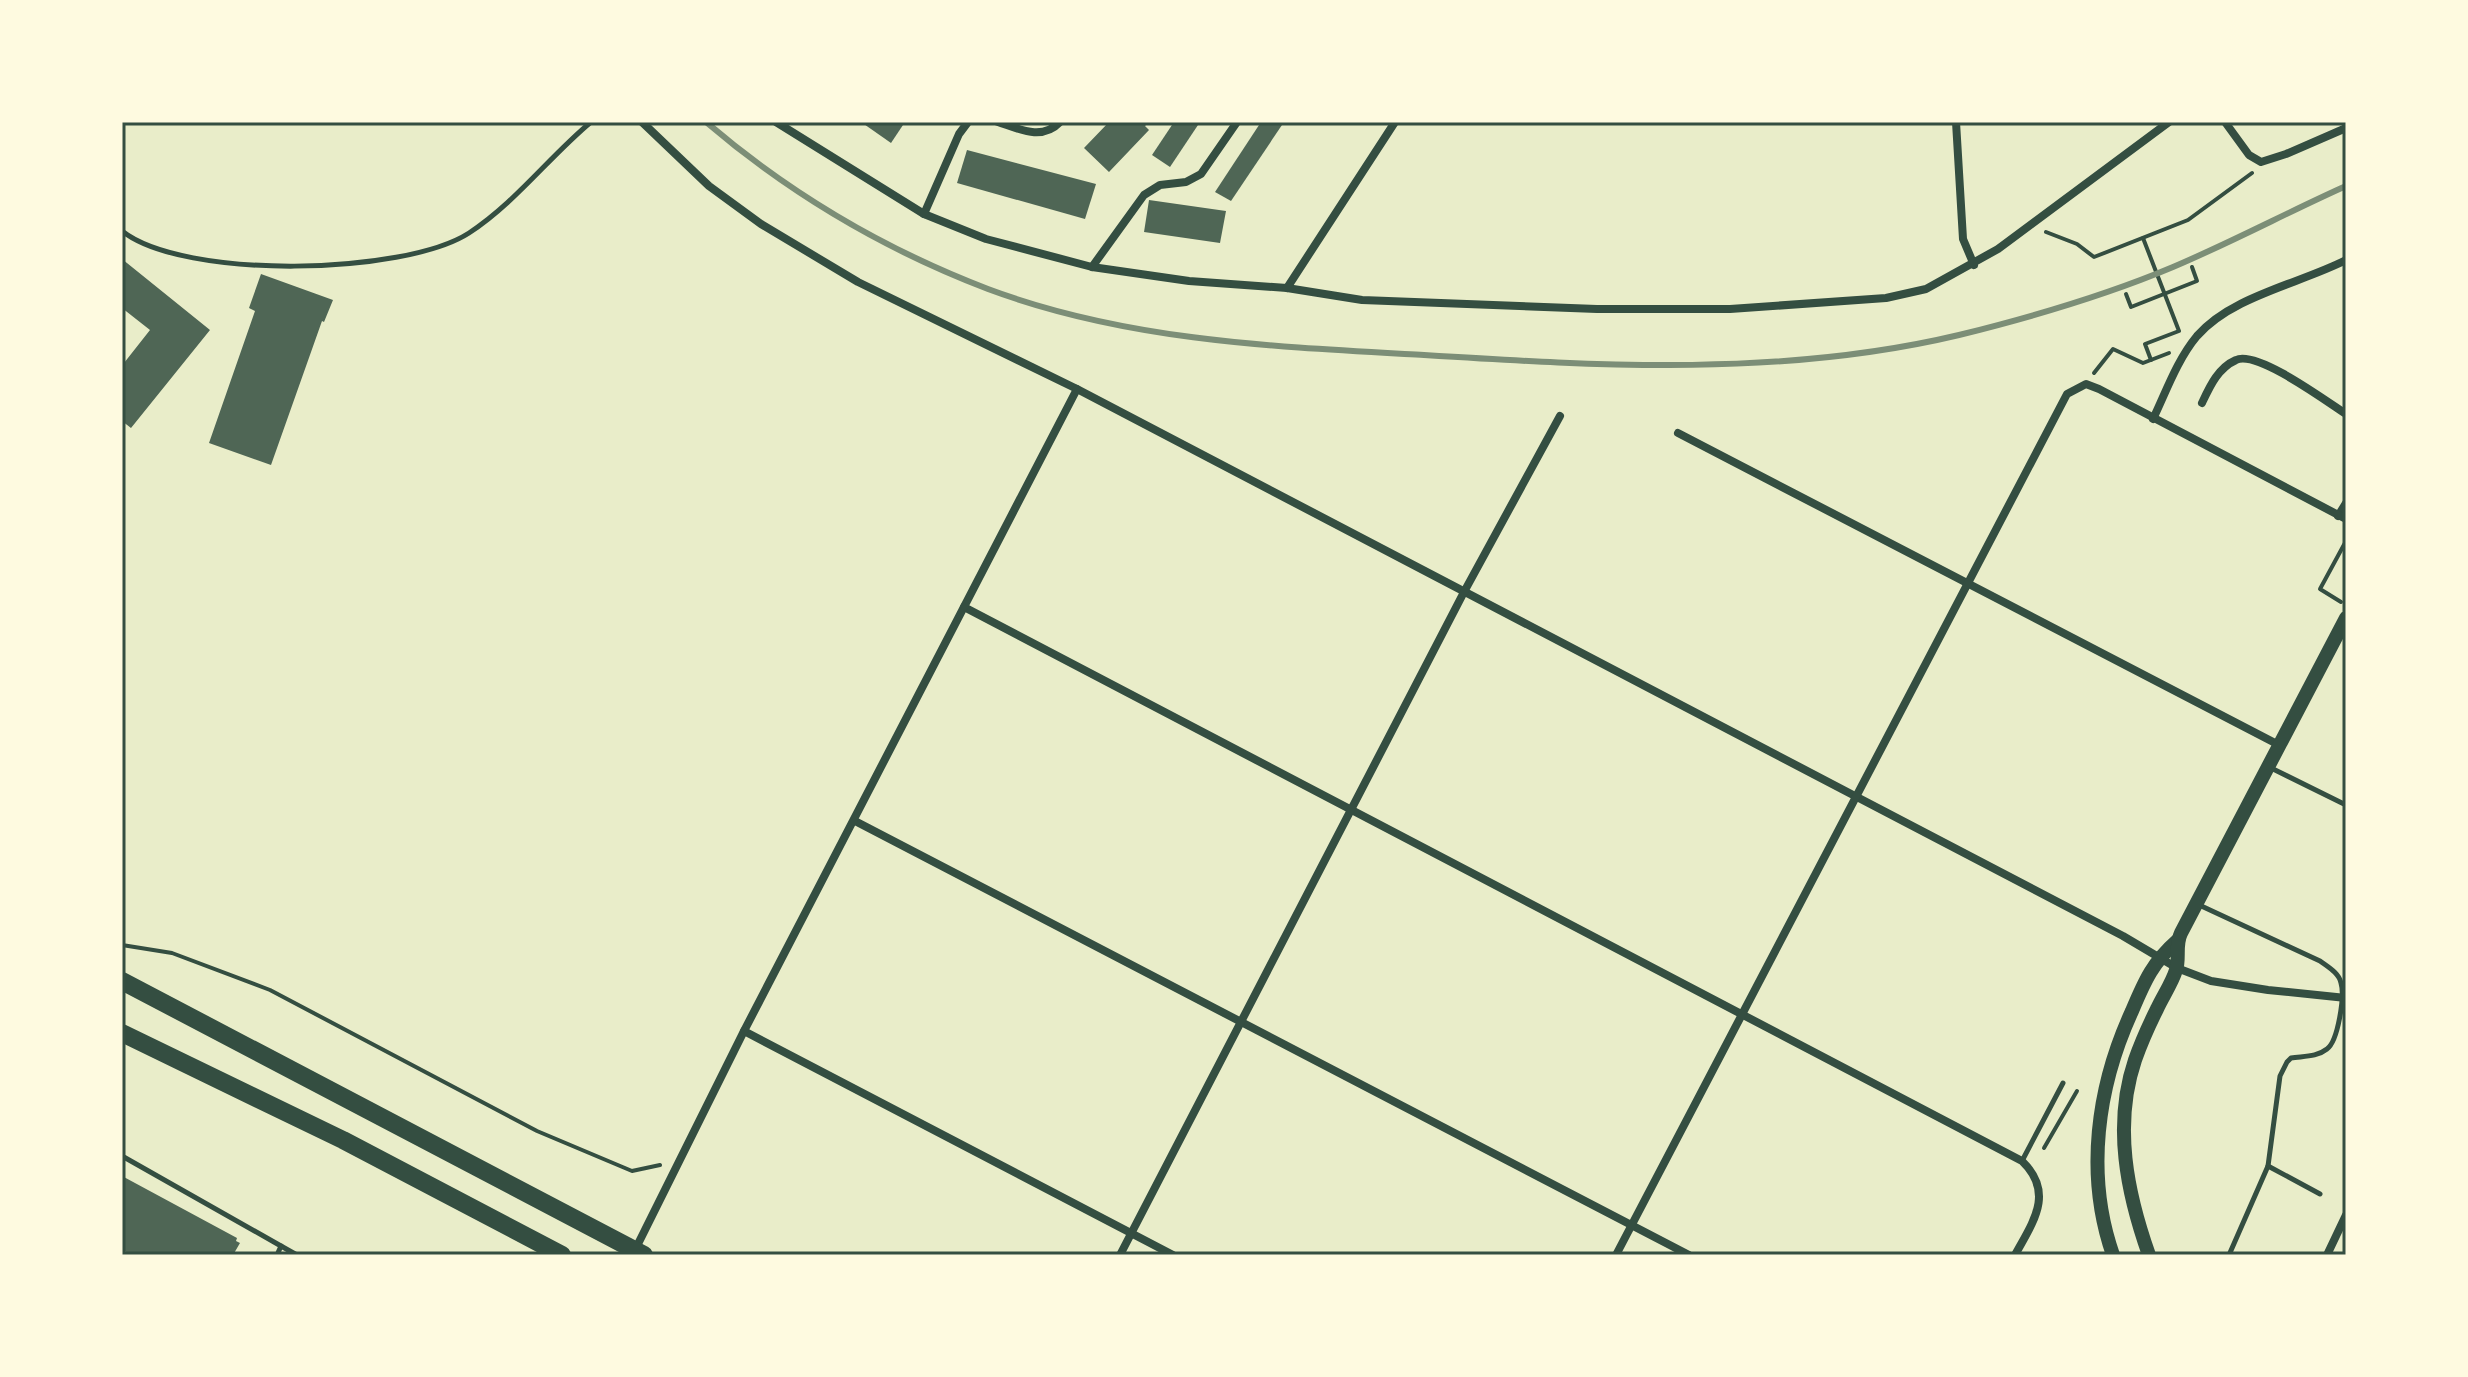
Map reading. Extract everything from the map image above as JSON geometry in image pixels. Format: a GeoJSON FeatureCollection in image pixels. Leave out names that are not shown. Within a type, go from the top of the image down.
{"type":"FeatureCollection","features":[{"type":"Feature","properties":{"kind":"highway"},"geometry":{"type":"LineString","coordinates":[[122,981],[637,1253]]}},
{"type":"Feature","properties":{"kind":"highway"},"geometry":{"type":"LineString","coordinates":[[122,1033],[343,1140],[562,1255]]}},
{"type":"Feature","properties":{"kind":"main road"},"geometry":{"type":"LineString","coordinates":[[2113,1255],[2099,1207],[2098,1179],[2102,1108],[2118,1040],[2158,957],[2178,940],[2346,618]]}},
{"type":"Feature","properties":{"kind":"main road"},"geometry":{"type":"LineString","coordinates":[[2149,1255],[2130,1193],[2125,1158],[2127,1105],[2134,1064],[2177,968],[2178,940]]}},
{"type":"Feature","properties":{"kind":"street"},"geometry":{"type":"LineString","coordinates":[[642,122],[709,186],[808,254],[919,314],[1077,389],[2123,936],[2177,968],[2211,981],[2344,998]]}},
{"type":"Feature","properties":{"kind":"street"},"geometry":{"type":"LineString","coordinates":[[776,122],[924,214],[986,239],[1092,267],[1189,281],[1287,288],[1362,300],[1597,309],[1730,309],[1886,298],[1926,289],[1974,265],[2011,240],[2169,122]]}},
{"type":"Feature","properties":{"kind":"street"},"geometry":{"type":"LineString","coordinates":[[924,214],[959,134],[968,122]]}},
{"type":"Feature","properties":{"kind":"street"},"geometry":{"type":"LineString","coordinates":[[998,122],[1039,133],[1060,122]]}},
{"type":"Feature","properties":{"kind":"street"},"geometry":{"type":"LineString","coordinates":[[1092,267],[1144,195],[1160,185],[1192,180],[1201,174],[1237,122]]}},
{"type":"Feature","properties":{"kind":"street"},"geometry":{"type":"LineString","coordinates":[[1287,288],[1395,122]]}},
{"type":"Feature","properties":{"kind":"street"},"geometry":{"type":"LineString","coordinates":[[1956,122],[1963,239],[1974,265]]}},
{"type":"Feature","properties":{"kind":"street"},"geometry":{"type":"LineString","coordinates":[[2225,122],[2249,155],[2261,162],[2346,128]]}},
{"type":"Feature","properties":{"kind":"street"},"geometry":{"type":"LineString","coordinates":[[2153,419],[2182,358],[2196,337],[2213,321],[2233,308],[2346,260]]}},
{"type":"Feature","properties":{"kind":"street"},"geometry":{"type":"LineString","coordinates":[[2202,403],[2215,377],[2237,359],[2245,358],[2265,364],[2346,414]]}},
{"type":"Feature","properties":{"kind":"street"},"geometry":{"type":"LineString","coordinates":[[1616,1255],[2067,394],[2086,384],[2341,517],[2346,503]]}},
{"type":"Feature","properties":{"kind":"street"},"geometry":{"type":"LineString","coordinates":[[637,1253],[744,1031],[1077,389]]}},
{"type":"Feature","properties":{"kind":"street"},"geometry":{"type":"LineString","coordinates":[[1120,1255],[1464,592],[1560,416]]}},
{"type":"Feature","properties":{"kind":"street"},"geometry":{"type":"LineString","coordinates":[[1678,433],[2279,745]]}},
{"type":"Feature","properties":{"kind":"street"},"geometry":{"type":"LineString","coordinates":[[964,607],[2022,1161],[2034,1172],[2039,1186],[2039,1203],[2015,1255]]}},
{"type":"Feature","properties":{"kind":"street"},"geometry":{"type":"LineString","coordinates":[[855,821],[1689,1255]]}},
{"type":"Feature","properties":{"kind":"street"},"geometry":{"type":"LineString","coordinates":[[744,1031],[1173,1255]]}},
{"type":"Feature","properties":{"kind":"street"},"geometry":{"type":"LineString","coordinates":[[2327,1255],[2346,1215]]}},
{"type":"Feature","properties":{"kind":"lane"},"geometry":{"type":"LineString","coordinates":[[122,231],[136,242],[180,256],[249,267],[320,265],[422,252],[451,243],[491,217],[591,122]]}},
{"type":"Feature","properties":{"kind":"lane"},"geometry":{"type":"LineString","coordinates":[[2268,767],[2346,805]]}},
{"type":"Feature","properties":{"kind":"lane"},"geometry":{"type":"LineString","coordinates":[[2197,903],[2320,961],[2336,973],[2344,998],[2330,1047],[2318,1055],[2291,1058],[2283,1068],[2268,1166],[2229,1255]]}},
{"type":"Feature","properties":{"kind":"lane"},"geometry":{"type":"LineString","coordinates":[[2022,1161],[2063,1083]]}},
{"type":"Feature","properties":{"kind":"lane"},"geometry":{"type":"LineString","coordinates":[[122,1156],[297,1255]]}},
{"type":"Feature","properties":{"kind":"lane"},"geometry":{"type":"LineString","coordinates":[[2268,1166],[2320,1194]]}},
{"type":"Feature","properties":{"kind":"lane"},"geometry":{"type":"LineString","coordinates":[[277,1255],[281,1246]]}},
{"type":"Feature","properties":{"kind":"path"},"geometry":{"type":"LineString","coordinates":[[2046,233],[2077,244],[2094,257],[2188,220],[2226,194],[2261,162]]}},
{"type":"Feature","properties":{"kind":"path"},"geometry":{"type":"LineString","coordinates":[[2143,238],[2179,331],[2145,344],[2151,360]]}},
{"type":"Feature","properties":{"kind":"path"},"geometry":{"type":"LineString","coordinates":[[2126,294],[2131,307],[2197,281],[2192,267]]}},
{"type":"Feature","properties":{"kind":"path"},"geometry":{"type":"LineString","coordinates":[[2086,384],[2113,349],[2143,363],[2175,351]]}},
{"type":"Feature","properties":{"kind":"path"},"geometry":{"type":"LineString","coordinates":[[2336,597],[2320,589],[2346,541]]}},
{"type":"Feature","properties":{"kind":"path"},"geometry":{"type":"LineString","coordinates":[[122,945],[172,953],[270,990],[537,1131],[632,1171],[660,1165],[675,1173]]}},
{"type":"Feature","properties":{"kind":"building"},"geometry":{"type":"Polygon","coordinates":[[[861,122],[905,122],[891,143],[861,122]]]}},
{"type":"Feature","properties":{"kind":"building"},"geometry":{"type":"Polygon","coordinates":[[[1109,122],[1149,122],[1145,126],[1149,130],[1109,172],[1084,148],[1109,122]]]}},
{"type":"Feature","properties":{"kind":"building"},"geometry":{"type":"Polygon","coordinates":[[[1174,122],[1200,122],[1170,167],[1152,155],[1174,122]]]}},
{"type":"Feature","properties":{"kind":"building"},"geometry":{"type":"Polygon","coordinates":[[[1261,122],[1284,122],[1231,201],[1215,192],[1261,122]]]}},
{"type":"Feature","properties":{"kind":"building"},"geometry":{"type":"Polygon","coordinates":[[[967,150],[1096,184],[1085,219],[957,183],[967,150]]]}},
{"type":"Feature","properties":{"kind":"building"},"geometry":{"type":"Polygon","coordinates":[[[1149,200],[1226,211],[1220,243],[1144,232],[1149,200]]]}},
{"type":"Feature","properties":{"kind":"building"},"geometry":{"type":"Polygon","coordinates":[[[122,259],[210,330],[131,428],[122,421],[122,362],[150,330],[122,308],[122,259]]]}},
{"type":"Feature","properties":{"kind":"building"},"geometry":{"type":"Polygon","coordinates":[[[261,274],[333,300],[322,321],[271,465],[209,443],[255,311],[249,308],[261,274]]]}},
{"type":"Feature","properties":{"kind":"building"},"geometry":{"type":"Polygon","coordinates":[[[122,1176],[237,1238],[236,1241],[240,1243],[233,1255],[132,1255],[122,1250],[122,1176]]]}},
{"type":"Feature","properties":{"kind":"railway"},"geometry":{"type":"LineString","coordinates":[[706,122],[771,173],[876,238],[950,274],[1041,306],[1148,331],[1258,344],[1625,365],[1759,363],[1826,357],[1959,335],[2068,305],[2147,278],[2346,186]]}}]}
